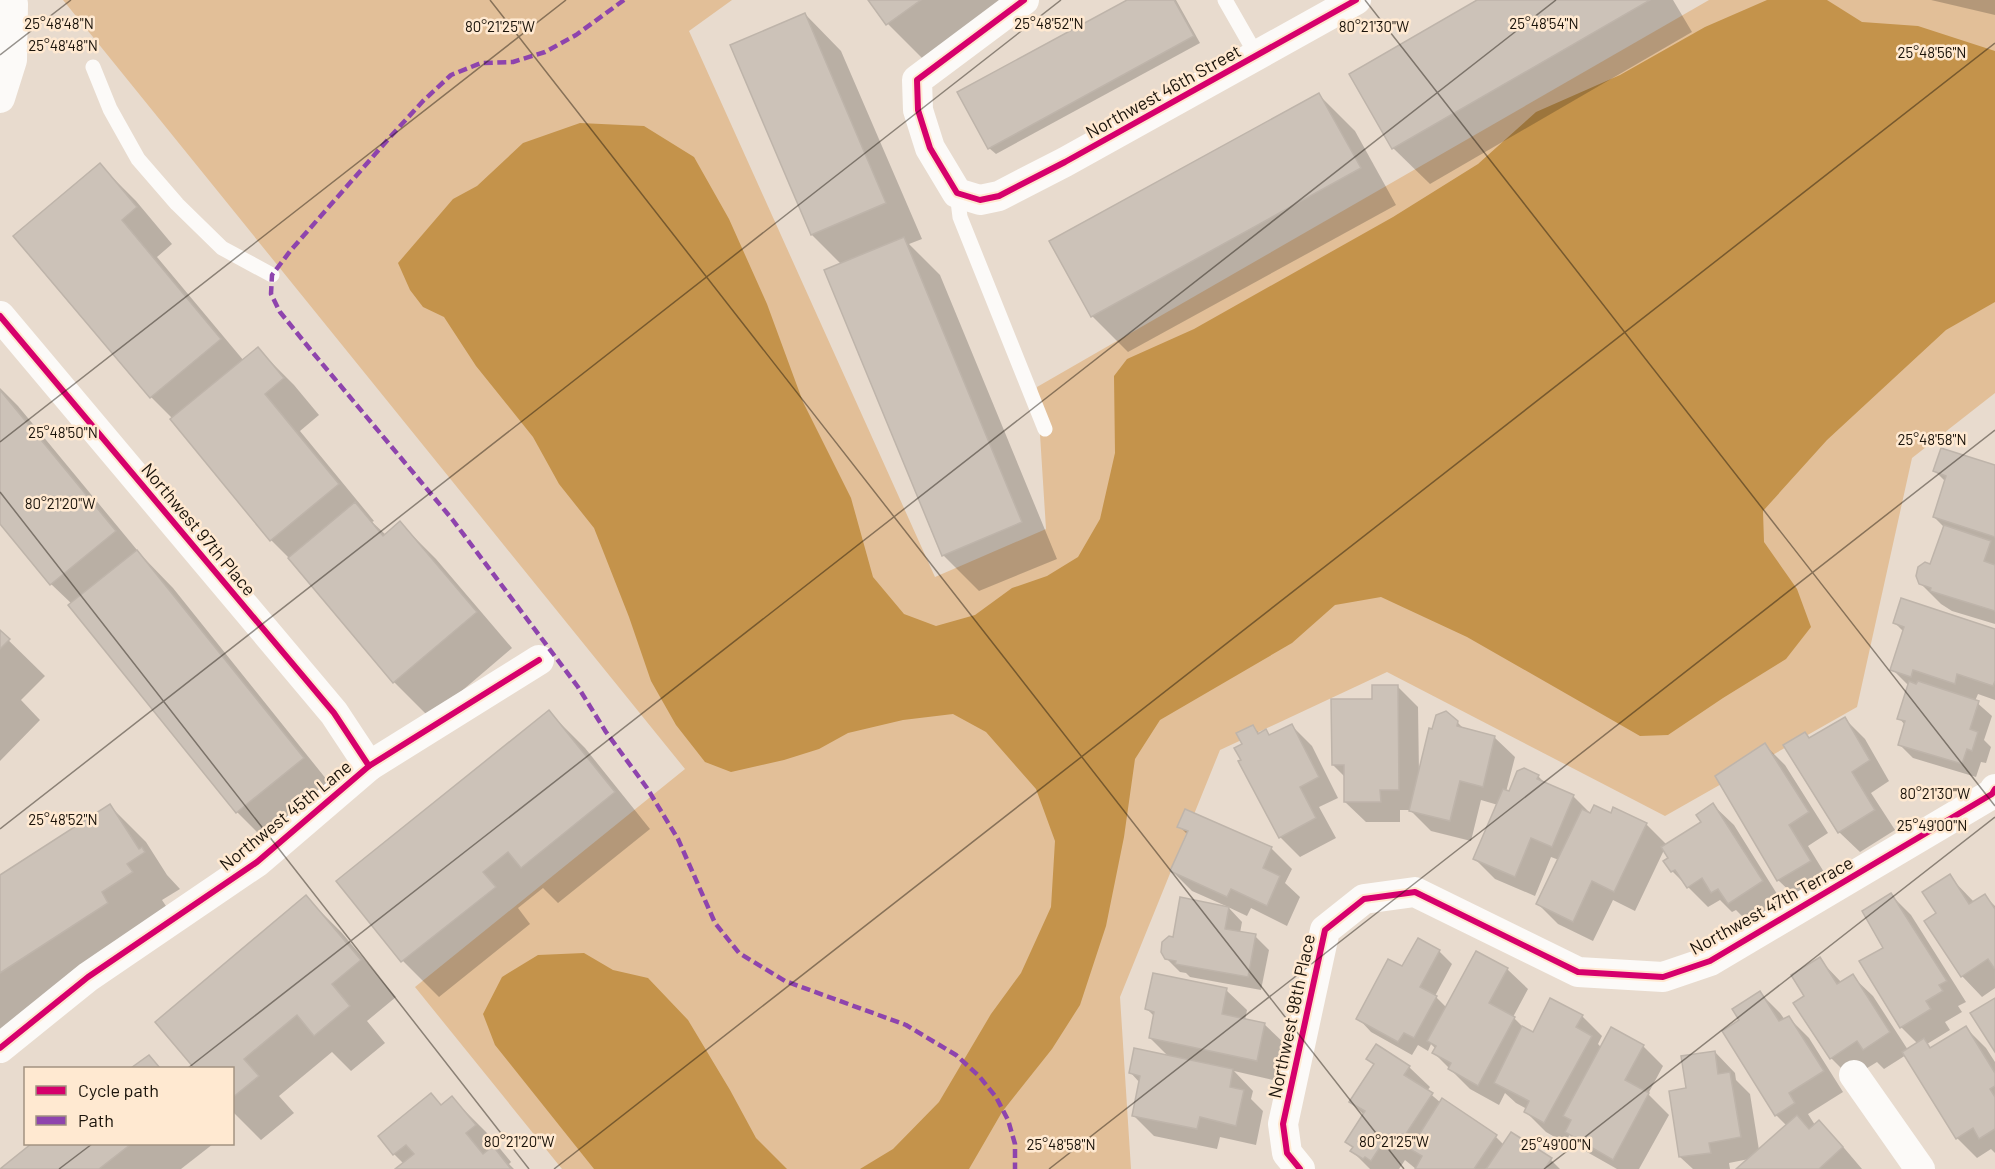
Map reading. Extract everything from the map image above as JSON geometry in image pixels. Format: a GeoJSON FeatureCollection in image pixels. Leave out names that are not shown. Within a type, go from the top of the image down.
{"type":"FeatureCollection","features":[{"type":"Feature","properties":{"kind":"street"},"geometry":{"type":"LineString","coordinates":[[0,99],[12,60],[13,4],[11,0]]}},
{"type":"Feature","properties":{"kind":"street"},"geometry":{"type":"LineString","coordinates":[[969,196],[930,148],[918,110],[917,80],[1024,0]]}},
{"type":"Feature","properties":{"kind":"street","name":"Northwest 46th Street"},"geometry":{"type":"LineString","coordinates":[[969,196],[999,196],[1065,162],[1356,0]]}},
{"type":"Feature","properties":{"kind":"street","name":"Northwest 97th Place"},"geometry":{"type":"LineString","coordinates":[[0,316],[326,704],[369,765]]}},
{"type":"Feature","properties":{"kind":"street","name":"Northwest 45th Lane"},"geometry":{"type":"LineString","coordinates":[[0,1048],[88,977],[257,862],[369,765],[538,660]]}},
{"type":"Feature","properties":{"kind":"street","name":"Northwest 47th Terrace"},"geometry":{"type":"LineString","coordinates":[[1415,892],[1578,972],[1663,977],[1710,961],[1992,794],[1995,789]]}},
{"type":"Feature","properties":{"kind":"street","name":"Northwest 98th Place"},"geometry":{"type":"LineString","coordinates":[[1300,1169],[1287,1153],[1283,1124],[1324,930],[1364,899],[1415,892]]}},
{"type":"Feature","properties":{"kind":"street"},"geometry":{"type":"LineString","coordinates":[[1854,1075],[1920,1169]]}},
{"type":"Feature","properties":{"kind":"lane"},"geometry":{"type":"LineString","coordinates":[[1225,0],[1257,56]]}},
{"type":"Feature","properties":{"kind":"lane"},"geometry":{"type":"LineString","coordinates":[[93,67],[110,109],[138,159],[153,177],[222,248],[272,275]]}},
{"type":"Feature","properties":{"kind":"lane"},"geometry":{"type":"LineString","coordinates":[[969,196],[960,217],[1045,429]]}},
{"type":"Feature","properties":{"kind":"shaded area"},"geometry":{"type":"Polygon","coordinates":[[[63,0],[732,0],[689,31],[935,577],[1046,529],[1037,387],[1709,0],[1995,0],[1995,393],[1912,458],[1857,707],[1665,816],[1387,672],[1220,750],[1120,997],[1131,1169],[562,1169],[415,987],[685,769],[63,0]]]}},
{"type":"Feature","properties":{"kind":"shaded area"},"geometry":{"type":"Polygon","coordinates":[[[1767,0],[1827,0],[1862,22],[1918,26],[1995,51],[1995,302],[1946,330],[1827,440],[1763,511],[1764,542],[1797,589],[1811,627],[1786,659],[1668,735],[1640,736],[1467,637],[1381,597],[1335,605],[1292,643],[1160,720],[1135,759],[1124,837],[1106,926],[1080,1005],[1052,1049],[1002,1112],[969,1169],[860,1169],[893,1149],[939,1102],[991,1014],[1021,973],[1051,907],[1055,841],[1036,789],[986,732],[953,714],[903,720],[848,733],[819,749],[731,772],[705,762],[676,725],[651,681],[594,528],[559,484],[533,437],[476,366],[444,317],[423,307],[410,290],[398,263],[453,199],[477,186],[523,143],[580,123],[644,126],[694,157],[729,219],[767,304],[803,402],[851,498],[873,577],[904,614],[936,626],[975,615],[1012,588],[1047,576],[1078,557],[1100,519],[1115,453],[1114,376],[1127,359],[1194,329],[1393,217],[1478,164],[1536,112],[1620,75],[1705,27],[1767,0]]]}},
{"type":"Feature","properties":{"kind":"shaded area"},"geometry":{"type":"Polygon","coordinates":[[[584,953],[613,970],[648,978],[688,1020],[756,1138],[787,1169],[594,1169],[495,1045],[483,1014],[502,977],[538,955],[584,953]]]}},
{"type":"Feature","properties":{"kind":"building"},"geometry":{"type":"Polygon","coordinates":[[[868,0],[921,0],[886,25],[868,0]]]}},
{"type":"Feature","properties":{"kind":"building"},"geometry":{"type":"Polygon","coordinates":[[[1127,0],[1174,0],[1194,36],[988,149],[957,92],[1127,0]]]}},
{"type":"Feature","properties":{"kind":"building"},"geometry":{"type":"Polygon","coordinates":[[[1477,0],[1650,0],[1392,149],[1349,74],[1477,0]]]}},
{"type":"Feature","properties":{"kind":"building"},"geometry":{"type":"Polygon","coordinates":[[[805,13],[886,203],[811,235],[730,45],[805,13]]]}},
{"type":"Feature","properties":{"kind":"building"},"geometry":{"type":"Polygon","coordinates":[[[1319,93],[1361,168],[1091,317],[1049,241],[1319,93]]]}},
{"type":"Feature","properties":{"kind":"building"},"geometry":{"type":"Polygon","coordinates":[[[100,163],[137,207],[122,220],[221,339],[150,398],[13,236],[100,163]]]}},
{"type":"Feature","properties":{"kind":"building"},"geometry":{"type":"Polygon","coordinates":[[[904,237],[1022,522],[942,556],[824,270],[904,237]]]}},
{"type":"Feature","properties":{"kind":"building"},"geometry":{"type":"Polygon","coordinates":[[[258,347],[284,378],[265,394],[339,484],[270,541],[170,419],[258,347]]]}},
{"type":"Feature","properties":{"kind":"building"},"geometry":{"type":"Polygon","coordinates":[[[0,390],[116,531],[50,585],[0,524],[0,390]]]}},
{"type":"Feature","properties":{"kind":"building"},"geometry":{"type":"Polygon","coordinates":[[[1941,448],[1995,465],[1995,537],[1933,517],[1946,476],[1933,471],[1941,448]]]}},
{"type":"Feature","properties":{"kind":"building"},"geometry":{"type":"Polygon","coordinates":[[[355,502],[383,536],[400,521],[477,612],[393,683],[288,558],[355,502]]]}},
{"type":"Feature","properties":{"kind":"building"},"geometry":{"type":"Polygon","coordinates":[[[1944,525],[1991,541],[1984,561],[1995,565],[1995,611],[1930,591],[1931,588],[1919,584],[1916,576],[1918,567],[1925,562],[1930,564],[1944,525]]]}},
{"type":"Feature","properties":{"kind":"building"},"geometry":{"type":"Polygon","coordinates":[[[137,550],[304,758],[236,813],[68,605],[137,550]]]}},
{"type":"Feature","properties":{"kind":"building"},"geometry":{"type":"Polygon","coordinates":[[[1901,598],[1995,629],[1995,681],[1993,686],[1957,674],[1955,684],[1913,670],[1911,677],[1890,670],[1904,627],[1893,623],[1901,598]]]}},
{"type":"Feature","properties":{"kind":"building"},"geometry":{"type":"Polygon","coordinates":[[[0,630],[10,639],[0,649],[0,630]]]}},
{"type":"Feature","properties":{"kind":"building"},"geometry":{"type":"Polygon","coordinates":[[[1909,681],[1916,684],[1918,681],[1979,701],[1970,729],[1978,732],[1972,751],[1967,749],[1962,764],[1898,745],[1905,721],[1897,719],[1909,681]]]}},
{"type":"Feature","properties":{"kind":"building"},"geometry":{"type":"Polygon","coordinates":[[[1372,685],[1398,685],[1399,790],[1380,790],[1381,802],[1344,802],[1344,765],[1332,765],[1331,699],[1372,699],[1372,685]]]}},
{"type":"Feature","properties":{"kind":"building"},"geometry":{"type":"Polygon","coordinates":[[[549,710],[615,792],[521,868],[508,852],[483,872],[496,887],[401,962],[336,881],[549,710]]]}},
{"type":"Feature","properties":{"kind":"building"},"geometry":{"type":"Polygon","coordinates":[[[1446,711],[1458,721],[1457,726],[1495,736],[1483,787],[1460,781],[1450,821],[1409,811],[1429,728],[1432,729],[1436,715],[1446,711]]]}},
{"type":"Feature","properties":{"kind":"building"},"geometry":{"type":"Polygon","coordinates":[[[1845,717],[1870,760],[1852,772],[1875,810],[1838,833],[1783,745],[1805,732],[1809,738],[1845,717]]]}},
{"type":"Feature","properties":{"kind":"building"},"geometry":{"type":"Polygon","coordinates":[[[1292,724],[1319,777],[1300,787],[1316,818],[1279,838],[1238,761],[1241,760],[1234,748],[1242,744],[1236,733],[1253,725],[1258,734],[1266,729],[1269,735],[1292,724]]]}},
{"type":"Feature","properties":{"kind":"building"},"geometry":{"type":"Polygon","coordinates":[[[1765,743],[1809,812],[1789,825],[1811,861],[1777,881],[1715,776],[1765,743]]]}},
{"type":"Feature","properties":{"kind":"building"},"geometry":{"type":"Polygon","coordinates":[[[1524,768],[1539,775],[1537,779],[1574,795],[1552,847],[1531,838],[1515,877],[1473,859],[1503,789],[1509,791],[1517,771],[1524,768]]]}},
{"type":"Feature","properties":{"kind":"building"},"geometry":{"type":"Polygon","coordinates":[[[1713,803],[1763,881],[1728,904],[1718,889],[1711,893],[1702,878],[1687,888],[1675,870],[1671,872],[1663,861],[1668,858],[1661,847],[1701,822],[1696,815],[1713,803]]]}},
{"type":"Feature","properties":{"kind":"building"},"geometry":{"type":"Polygon","coordinates":[[[110,804],[139,849],[142,847],[145,852],[127,864],[133,872],[102,892],[108,903],[0,973],[0,875],[110,804]]]}},
{"type":"Feature","properties":{"kind":"building"},"geometry":{"type":"Polygon","coordinates":[[[1594,805],[1611,813],[1613,807],[1647,823],[1614,892],[1592,881],[1573,922],[1536,904],[1582,809],[1590,813],[1594,805]]]}},
{"type":"Feature","properties":{"kind":"building"},"geometry":{"type":"Polygon","coordinates":[[[1185,809],[1272,847],[1263,868],[1280,876],[1267,906],[1231,889],[1227,897],[1170,871],[1188,831],[1177,827],[1185,809]]]}},
{"type":"Feature","properties":{"kind":"building"},"geometry":{"type":"Polygon","coordinates":[[[1950,874],[1969,904],[1985,894],[1995,909],[1994,968],[1988,959],[1961,977],[1924,921],[1936,913],[1922,892],[1950,874]]]}},
{"type":"Feature","properties":{"kind":"building"},"geometry":{"type":"Polygon","coordinates":[[[1891,893],[1947,981],[1939,985],[1943,991],[1926,1001],[1931,1009],[1900,1028],[1859,961],[1883,948],[1862,911],[1891,893]]]}},
{"type":"Feature","properties":{"kind":"building"},"geometry":{"type":"Polygon","coordinates":[[[306,895],[361,960],[332,984],[350,1006],[314,1036],[297,1015],[244,1059],[259,1076],[234,1096],[234,1067],[193,1067],[155,1022],[306,895]]]}},
{"type":"Feature","properties":{"kind":"building"},"geometry":{"type":"Polygon","coordinates":[[[1180,897],[1229,907],[1225,929],[1256,934],[1248,977],[1175,964],[1176,961],[1165,959],[1161,952],[1162,942],[1169,936],[1173,937],[1180,897]]]}},
{"type":"Feature","properties":{"kind":"building"},"geometry":{"type":"Polygon","coordinates":[[[1418,938],[1440,950],[1420,987],[1437,996],[1414,1038],[1404,1033],[1398,1042],[1356,1019],[1388,959],[1402,966],[1418,938]]]}},
{"type":"Feature","properties":{"kind":"building"},"geometry":{"type":"Polygon","coordinates":[[[1476,951],[1508,968],[1489,1003],[1515,1017],[1478,1086],[1448,1069],[1451,1063],[1432,1053],[1436,1046],[1427,1041],[1476,951]]]}},
{"type":"Feature","properties":{"kind":"building"},"geometry":{"type":"Polygon","coordinates":[[[1820,957],[1837,984],[1853,974],[1890,1032],[1863,1050],[1857,1041],[1830,1059],[1793,1003],[1804,996],[1791,975],[1820,957]]]}},
{"type":"Feature","properties":{"kind":"building"},"geometry":{"type":"Polygon","coordinates":[[[1153,973],[1227,988],[1222,1014],[1265,1023],[1257,1061],[1149,1038],[1154,1012],[1145,1009],[1153,973]]]}},
{"type":"Feature","properties":{"kind":"building"},"geometry":{"type":"Polygon","coordinates":[[[1760,991],[1779,1021],[1789,1016],[1824,1071],[1789,1093],[1795,1103],[1775,1116],[1722,1031],[1739,1020],[1732,1009],[1760,991]]]}},
{"type":"Feature","properties":{"kind":"building"},"geometry":{"type":"Polygon","coordinates":[[[1550,998],[1583,1015],[1576,1027],[1592,1036],[1544,1123],[1524,1112],[1529,1101],[1494,1083],[1522,1026],[1533,1032],[1550,998]]]}},
{"type":"Feature","properties":{"kind":"building"},"geometry":{"type":"Polygon","coordinates":[[[1995,998],[1995,1052],[1970,1013],[1995,998]]]}},
{"type":"Feature","properties":{"kind":"building"},"geometry":{"type":"Polygon","coordinates":[[[1966,1026],[1995,1073],[1995,1086],[1990,1089],[1995,1097],[1995,1129],[1979,1139],[1973,1128],[1956,1139],[1902,1052],[1924,1038],[1930,1048],[1966,1026]]]}},
{"type":"Feature","properties":{"kind":"building"},"geometry":{"type":"Polygon","coordinates":[[[1611,1027],[1644,1045],[1625,1080],[1649,1093],[1613,1160],[1565,1132],[1571,1120],[1563,1116],[1611,1027]]]}},
{"type":"Feature","properties":{"kind":"building"},"geometry":{"type":"Polygon","coordinates":[[[1376,1044],[1410,1066],[1404,1075],[1433,1093],[1396,1149],[1384,1141],[1371,1161],[1350,1151],[1353,1147],[1345,1142],[1365,1111],[1349,1102],[1374,1064],[1366,1059],[1376,1044]]]}},
{"type":"Feature","properties":{"kind":"building"},"geometry":{"type":"Polygon","coordinates":[[[1134,1048],[1233,1069],[1230,1087],[1244,1090],[1236,1126],[1200,1117],[1197,1129],[1132,1116],[1140,1076],[1129,1073],[1134,1048]]]}},
{"type":"Feature","properties":{"kind":"building"},"geometry":{"type":"Polygon","coordinates":[[[1715,1051],[1718,1074],[1730,1072],[1741,1137],[1709,1143],[1711,1153],[1679,1157],[1669,1091],[1686,1088],[1681,1056],[1715,1051]]]}},
{"type":"Feature","properties":{"kind":"building"},"geometry":{"type":"Polygon","coordinates":[[[149,1055],[159,1067],[132,1067],[149,1055]]]}},
{"type":"Feature","properties":{"kind":"building"},"geometry":{"type":"Polygon","coordinates":[[[431,1093],[441,1105],[452,1096],[476,1125],[466,1133],[483,1154],[493,1146],[511,1169],[395,1169],[414,1154],[406,1145],[393,1155],[378,1136],[431,1093]]]}},
{"type":"Feature","properties":{"kind":"building"},"geometry":{"type":"Polygon","coordinates":[[[1442,1098],[1497,1135],[1474,1169],[1415,1169],[1422,1156],[1410,1149],[1442,1098]]]}},
{"type":"Feature","properties":{"kind":"building"},"geometry":{"type":"Polygon","coordinates":[[[1797,1115],[1809,1129],[1819,1120],[1843,1147],[1819,1169],[1736,1169],[1797,1115]]]}},
{"type":"Feature","properties":{"kind":"building"},"geometry":{"type":"Polygon","coordinates":[[[1511,1132],[1552,1158],[1546,1167],[1548,1169],[1486,1169],[1511,1132]]]}},
{"type":"Feature","properties":{"kind":"building"},"geometry":{"type":"Polygon","coordinates":[[[30,1145],[130,1145],[99,1169],[0,1169],[30,1145]]]}},
{"type":"Feature","properties":{"kind":"marked path"},"geometry":{"type":"LineString","coordinates":[[624,0],[576,35],[545,52],[513,62],[481,63],[451,75],[423,101],[291,250],[272,275],[271,294],[280,312],[452,519],[578,687],[606,732],[647,788],[678,839],[715,923],[739,953],[785,981],[906,1025],[956,1055],[979,1076],[996,1097],[1008,1120],[1015,1144],[1015,1169]]}},
{"type":"Feature","properties":{"kind":"cycle path"},"geometry":{"type":"LineString","coordinates":[[1024,0],[917,80],[918,110],[930,148],[957,193],[980,200],[999,196],[1065,162],[1356,0]]}},
{"type":"Feature","properties":{"kind":"cycle path"},"geometry":{"type":"LineString","coordinates":[[0,316],[334,713],[369,766]]}},
{"type":"Feature","properties":{"kind":"cycle path"},"geometry":{"type":"LineString","coordinates":[[0,1048],[88,977],[257,862],[369,766],[539,660]]}},
{"type":"Feature","properties":{"kind":"cycle path"},"geometry":{"type":"LineString","coordinates":[[1300,1169],[1287,1153],[1283,1124],[1325,930],[1364,899],[1415,892],[1578,972],[1663,977],[1710,961],[1992,794],[1995,789]]}}]}
